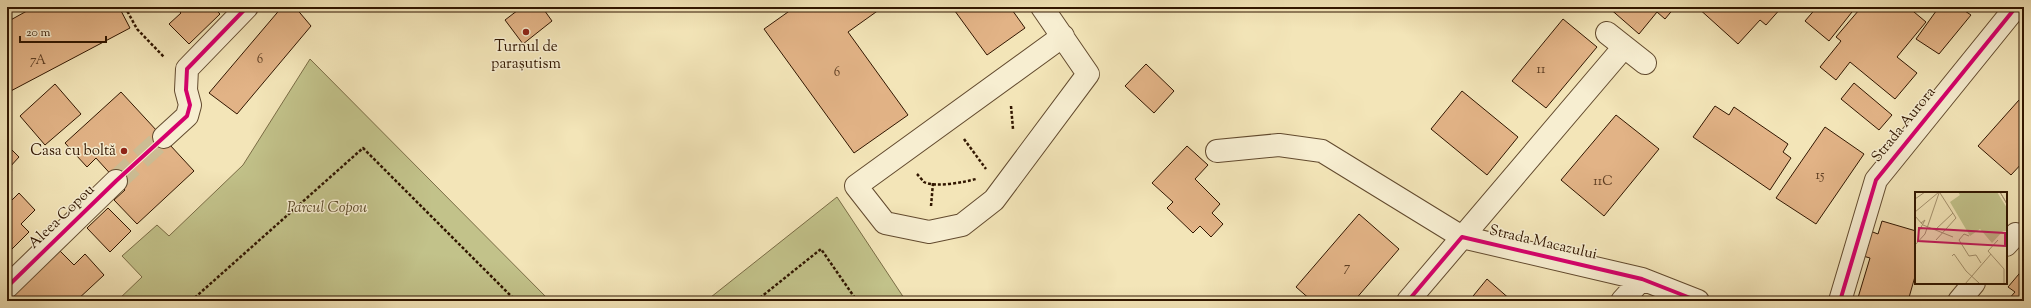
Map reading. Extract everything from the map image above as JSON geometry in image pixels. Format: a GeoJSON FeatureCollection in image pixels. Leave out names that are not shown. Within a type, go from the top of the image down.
{"type":"FeatureCollection","features":[{"type":"Feature","properties":{"kind":"street"},"geometry":{"type":"LineString","coordinates":[[164,137],[187,116],[190,105],[186,90],[187,69],[247,7]]}},
{"type":"Feature","properties":{"kind":"street"},"geometry":{"type":"LineString","coordinates":[[1042,7],[1062,36],[1088,74],[996,183],[994,200],[962,225],[929,232],[885,223],[856,186],[948,117],[1062,36]]}},
{"type":"Feature","properties":{"kind":"street","name":"Strada Aurora"},"geometry":{"type":"LineString","coordinates":[[1840,301],[1876,180],[2016,7]]}},
{"type":"Feature","properties":{"kind":"street"},"geometry":{"type":"LineString","coordinates":[[1607,33],[1645,63]]}},
{"type":"Feature","properties":{"kind":"street"},"geometry":{"type":"LineString","coordinates":[[1408,301],[1624,47]]}},
{"type":"Feature","properties":{"kind":"street","name":"Strada Macazului"},"geometry":{"type":"LineString","coordinates":[[1217,151],[1279,145],[1322,151],[1462,237],[1642,279],[1698,301]]}},
{"type":"Feature","properties":{"kind":"street","name":"Aleea Copou"},"geometry":{"type":"LineString","coordinates":[[7,287],[116,181]]}},
{"type":"Feature","properties":{"kind":"street"},"geometry":{"type":"LineString","coordinates":[[1622,301],[1642,279]]}},
{"type":"Feature","properties":{"kind":"street"},"geometry":{"type":"LineString","coordinates":[[1959,301],[1973,284]]}},
{"type":"Feature","properties":{"kind":"path"},"geometry":{"type":"LineString","coordinates":[[125,7],[137,29],[186,79]]}},
{"type":"Feature","properties":{"kind":"path"},"geometry":{"type":"LineString","coordinates":[[1006,76],[1010,88],[1013,131]]}},
{"type":"Feature","properties":{"kind":"path"},"geometry":{"type":"LineString","coordinates":[[948,117],[996,183]]}},
{"type":"Feature","properties":{"kind":"path"},"geometry":{"type":"LineString","coordinates":[[191,301],[195,300],[363,148],[516,301]]}},
{"type":"Feature","properties":{"kind":"path"},"geometry":{"type":"LineString","coordinates":[[898,154],[924,182],[996,183]]}},
{"type":"Feature","properties":{"kind":"path"},"geometry":{"type":"LineString","coordinates":[[756,301],[821,249],[857,301]]}},
{"type":"Feature","properties":{"kind":"green space","name":"Parcul Copou"},"geometry":{"type":"Polygon","coordinates":[[[310,59],[550,301],[117,301],[142,277],[122,256],[157,225],[169,236],[243,165],[310,59]]]}},
{"type":"Feature","properties":{"kind":"green space"},"geometry":{"type":"Polygon","coordinates":[[[837,197],[906,301],[706,301],[837,197]]]}},
{"type":"Feature","properties":{"kind":"building"},"geometry":{"type":"Polygon","coordinates":[[[34,7],[119,7],[130,28],[7,93],[7,22],[34,7]]]}},
{"type":"Feature","properties":{"kind":"building"},"geometry":{"type":"Polygon","coordinates":[[[175,7],[217,7],[215,9],[220,14],[189,44],[169,24],[181,13],[175,7]]]}},
{"type":"Feature","properties":{"kind":"building"},"geometry":{"type":"Polygon","coordinates":[[[282,7],[295,7],[311,26],[237,114],[209,93],[282,7]]]}},
{"type":"Feature","properties":{"kind":"building","name":"Turnul de parașutism"},"geometry":{"type":"Polygon","coordinates":[[[522,7],[542,7],[552,21],[523,44],[505,20],[522,7]]]}},
{"type":"Feature","properties":{"kind":"building"},"geometry":{"type":"Polygon","coordinates":[[[795,7],[883,7],[848,32],[908,115],[854,153],[764,29],[795,7]]]}},
{"type":"Feature","properties":{"kind":"building"},"geometry":{"type":"Polygon","coordinates":[[[952,7],[1010,7],[1025,28],[987,55],[952,7]]]}},
{"type":"Feature","properties":{"kind":"building"},"geometry":{"type":"Polygon","coordinates":[[[1608,7],[1675,7],[1665,19],[1657,12],[1639,34],[1608,7]]]}},
{"type":"Feature","properties":{"kind":"building"},"geometry":{"type":"Polygon","coordinates":[[[1697,7],[1782,7],[1766,25],[1760,20],[1738,44],[1697,7]]]}},
{"type":"Feature","properties":{"kind":"building"},"geometry":{"type":"Polygon","coordinates":[[[1817,7],[1845,7],[1852,12],[1829,41],[1805,21],[1817,7]]]}},
{"type":"Feature","properties":{"kind":"building"},"geometry":{"type":"Polygon","coordinates":[[[1856,7],[1908,7],[1926,22],[1897,57],[1917,73],[1895,99],[1850,62],[1836,80],[1820,67],[1841,41],[1836,37],[1859,10],[1856,7]]]}},
{"type":"Feature","properties":{"kind":"building"},"geometry":{"type":"Polygon","coordinates":[[[1939,7],[1959,7],[1971,15],[1939,54],[1916,39],[1939,7]]]}},
{"type":"Feature","properties":{"kind":"building"},"geometry":{"type":"Polygon","coordinates":[[[1563,19],[1597,47],[1546,108],[1512,81],[1563,19]]]}},
{"type":"Feature","properties":{"kind":"building"},"geometry":{"type":"Polygon","coordinates":[[[1146,64],[1174,91],[1154,113],[1125,86],[1146,64]]]}},
{"type":"Feature","properties":{"kind":"building"},"geometry":{"type":"Polygon","coordinates":[[[1854,83],[1892,115],[1879,130],[1841,99],[1854,83]]]}},
{"type":"Feature","properties":{"kind":"building"},"geometry":{"type":"Polygon","coordinates":[[[55,84],[81,114],[45,145],[20,116],[55,84]]]}},
{"type":"Feature","properties":{"kind":"building"},"geometry":{"type":"Polygon","coordinates":[[[1462,91],[1518,137],[1487,175],[1431,129],[1462,91]]]}},
{"type":"Feature","properties":{"kind":"building","name":"Casa cu boltă"},"geometry":{"type":"Polygon","coordinates":[[[121,92],[194,171],[137,224],[114,200],[125,190],[96,158],[87,167],[65,143],[121,92]]]}},
{"type":"Feature","properties":{"kind":"building"},"geometry":{"type":"Polygon","coordinates":[[[2019,100],[2024,104],[2024,161],[2011,175],[1978,146],[2019,100]]]}},
{"type":"Feature","properties":{"kind":"building"},"geometry":{"type":"Polygon","coordinates":[[[1715,106],[1729,115],[1734,107],[1788,144],[1783,152],[1791,158],[1770,190],[1693,137],[1715,106]]]}},
{"type":"Feature","properties":{"kind":"building"},"geometry":{"type":"Polygon","coordinates":[[[1616,115],[1659,149],[1604,216],[1561,180],[1616,115]]]}},
{"type":"Feature","properties":{"kind":"building"},"geometry":{"type":"Polygon","coordinates":[[[1825,127],[1864,154],[1816,224],[1776,198],[1825,127]]]}},
{"type":"Feature","properties":{"kind":"building"},"geometry":{"type":"Polygon","coordinates":[[[7,145],[19,157],[9,168],[12,170],[7,176],[7,145]]]}},
{"type":"Feature","properties":{"kind":"building"},"geometry":{"type":"Polygon","coordinates":[[[1187,146],[1208,165],[1195,179],[1220,204],[1212,213],[1223,224],[1211,237],[1200,226],[1193,233],[1167,208],[1173,202],[1152,183],[1187,146]]]}},
{"type":"Feature","properties":{"kind":"building"},"geometry":{"type":"Polygon","coordinates":[[[19,193],[35,210],[21,224],[29,232],[7,254],[7,205],[19,193]]]}},
{"type":"Feature","properties":{"kind":"building"},"geometry":{"type":"Polygon","coordinates":[[[108,208],[131,231],[110,252],[87,228],[108,208]]]}},
{"type":"Feature","properties":{"kind":"building"},"geometry":{"type":"Polygon","coordinates":[[[1359,214],[1399,249],[1354,301],[1312,301],[1296,287],[1359,214]]]}},
{"type":"Feature","properties":{"kind":"building"},"geometry":{"type":"Polygon","coordinates":[[[1882,221],[1915,231],[1915,276],[1908,301],[1857,301],[1870,258],[1863,256],[1870,231],[1878,234],[1882,221]]]}},
{"type":"Feature","properties":{"kind":"building"},"geometry":{"type":"Polygon","coordinates":[[[58,249],[74,265],[85,254],[104,275],[76,301],[19,301],[11,292],[58,249]]]}},
{"type":"Feature","properties":{"kind":"building"},"geometry":{"type":"Polygon","coordinates":[[[2024,268],[2024,301],[2007,301],[2015,292],[2008,287],[2024,268]]]}},
{"type":"Feature","properties":{"kind":"building"},"geometry":{"type":"Polygon","coordinates":[[[1487,279],[1512,301],[1469,301],[1487,279]]]}},
{"type":"Feature","properties":{"kind":"tunnel"},"geometry":{"type":"LineString","coordinates":[[116,181],[164,137]]}},
{"type":"Feature","properties":{"kind":"cycle path"},"geometry":{"type":"LineString","coordinates":[[7,287],[116,181],[187,116],[190,105],[186,90],[187,69],[247,7]]}},
{"type":"Feature","properties":{"kind":"cycle path"},"geometry":{"type":"LineString","coordinates":[[1840,301],[1876,180],[2016,7]]}},
{"type":"Feature","properties":{"kind":"cycle path"},"geometry":{"type":"LineString","coordinates":[[1408,301],[1462,237],[1642,279],[1698,301]]}},
{"type":"Feature","properties":{"kind":"place","name":"Turnul de parașutism"},"geometry":{"type":"Point","coordinates":[526,32]}},
{"type":"Feature","properties":{"kind":"place","name":"Casa cu boltă"},"geometry":{"type":"Point","coordinates":[124,151]}}]}
